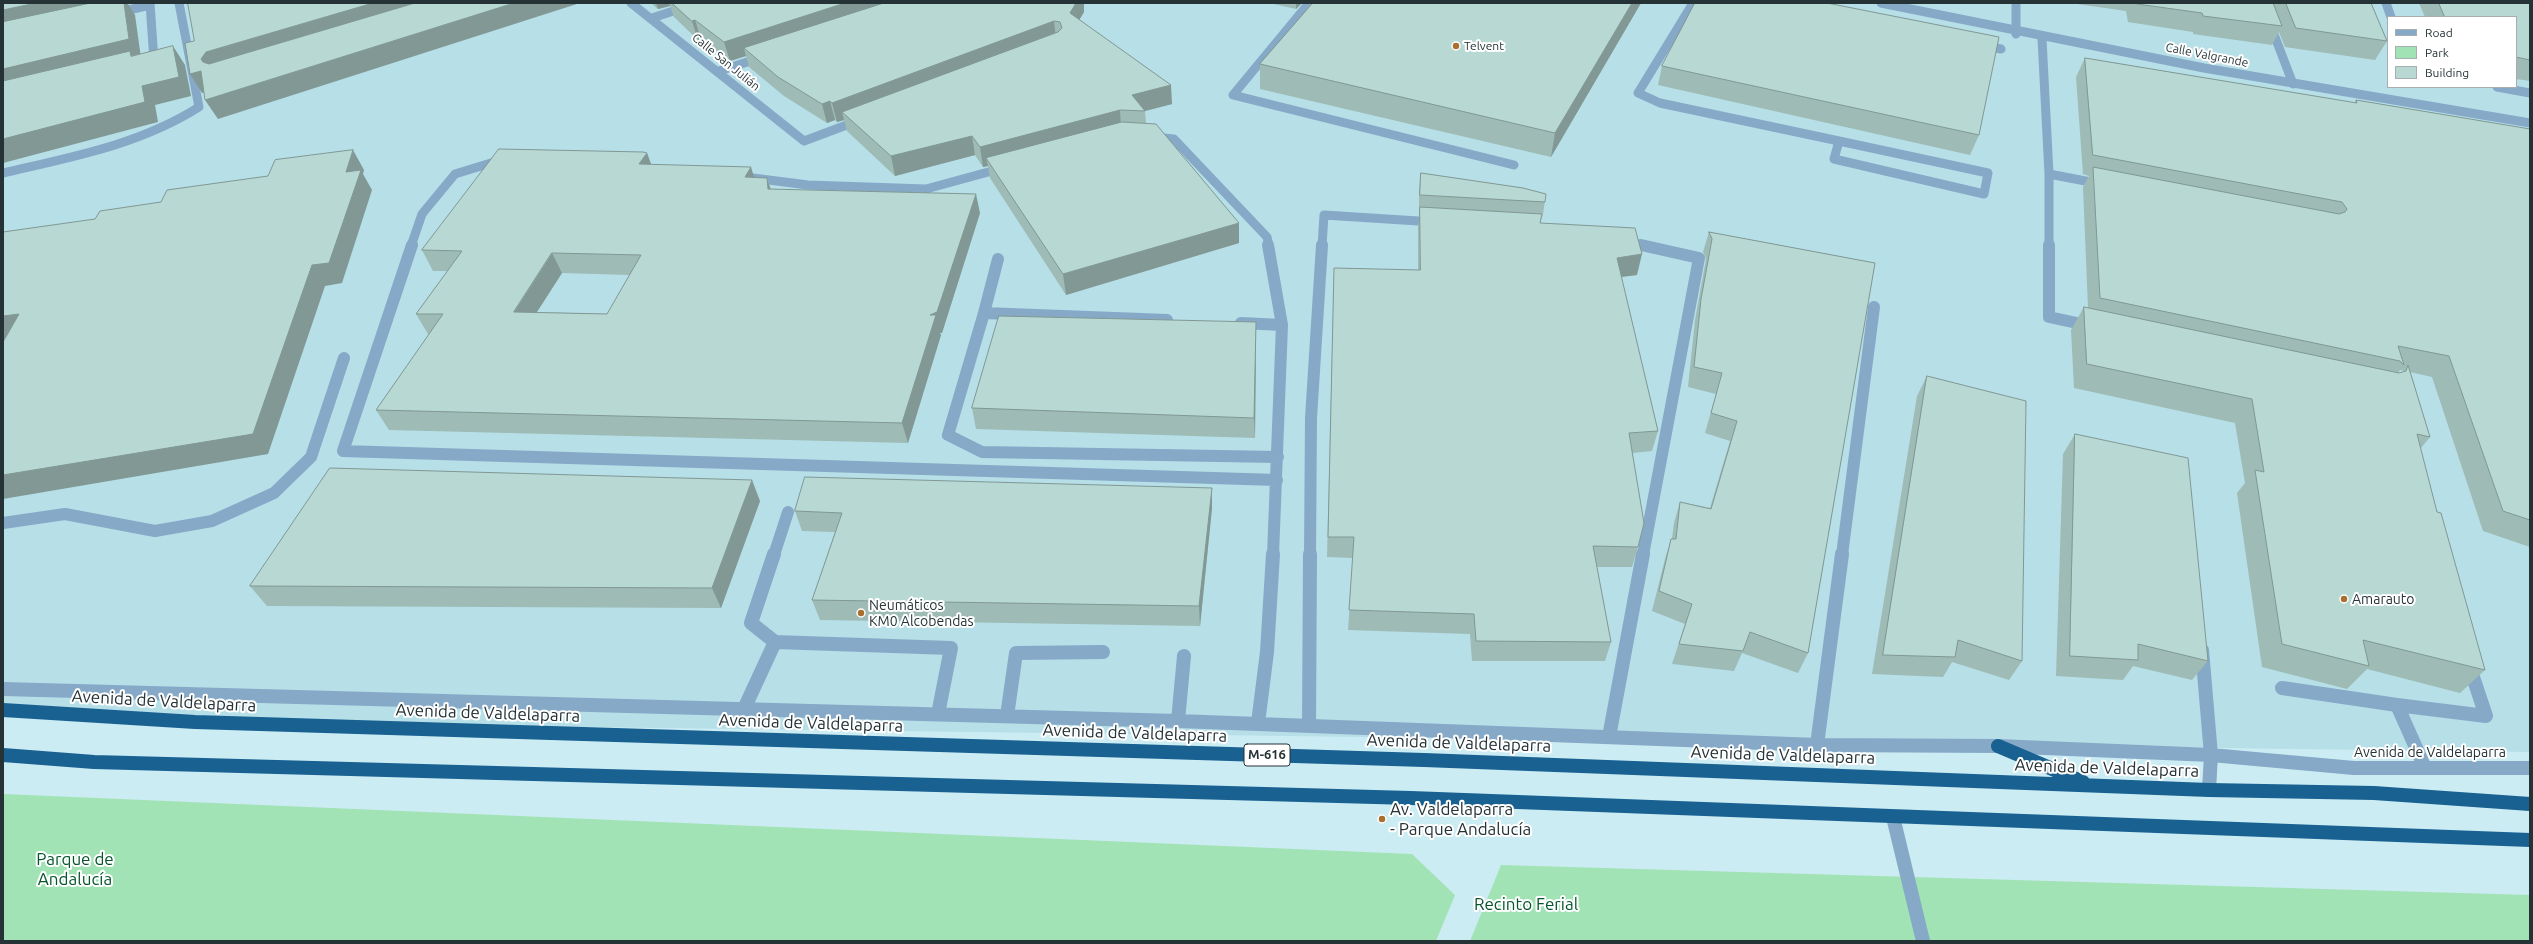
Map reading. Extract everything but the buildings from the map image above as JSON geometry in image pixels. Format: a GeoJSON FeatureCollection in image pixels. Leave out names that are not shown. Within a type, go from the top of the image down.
{"type":"FeatureCollection","features":[{"type":"Feature","properties":{"kind":"highway","name":"Avenida de Valdelaparra"},"geometry":{"type":"LineString","coordinates":[[3,710],[203,722],[1242,754],[2209,790],[2374,793],[2530,804]]}},
{"type":"Feature","properties":{"kind":"highway"},"geometry":{"type":"LineString","coordinates":[[1998,746],[2090,785]]}},
{"type":"Feature","properties":{"kind":"highway"},"geometry":{"type":"LineString","coordinates":[[3,755],[94,762],[1395,798],[2530,840]]}},
{"type":"Feature","properties":{"kind":"street"},"geometry":{"type":"LineString","coordinates":[[3,173],[135,140],[179,122],[199,107],[179,3]]}},
{"type":"Feature","properties":{"kind":"street","name":"Calle San Julián"},"geometry":{"type":"LineString","coordinates":[[631,3],[719,71],[804,141],[871,115]]}},
{"type":"Feature","properties":{"kind":"street"},"geometry":{"type":"LineString","coordinates":[[652,18],[698,3]]}},
{"type":"Feature","properties":{"kind":"street"},"geometry":{"type":"LineString","coordinates":[[1310,3],[1233,95],[1514,165]]}},
{"type":"Feature","properties":{"kind":"street"},"geometry":{"type":"LineString","coordinates":[[1693,3],[1638,93],[1660,103],[1839,141],[1988,173],[1984,194],[1834,159],[1839,141]]}},
{"type":"Feature","properties":{"kind":"street","name":"Calle Valgrande"},"geometry":{"type":"LineString","coordinates":[[1881,3],[2042,39],[2294,84],[2530,123]]}},
{"type":"Feature","properties":{"kind":"street"},"geometry":{"type":"LineString","coordinates":[[2016,3],[2016,34]]}},
{"type":"Feature","properties":{"kind":"street"},"geometry":{"type":"LineString","coordinates":[[2262,3],[2294,84]]}},
{"type":"Feature","properties":{"kind":"street"},"geometry":{"type":"LineString","coordinates":[[2386,3],[2391,16]]}},
{"type":"Feature","properties":{"kind":"street"},"geometry":{"type":"LineString","coordinates":[[104,15],[150,4],[154,61],[138,64]]}},
{"type":"Feature","properties":{"kind":"street"},"geometry":{"type":"LineString","coordinates":[[2042,39],[2049,174],[2049,316],[2103,328]]}},
{"type":"Feature","properties":{"kind":"street"},"geometry":{"type":"LineString","coordinates":[[1970,43],[2001,49]]}},
{"type":"Feature","properties":{"kind":"street"},"geometry":{"type":"LineString","coordinates":[[719,71],[770,54]]}},
{"type":"Feature","properties":{"kind":"street"},"geometry":{"type":"LineString","coordinates":[[2502,88],[2530,93]]}},
{"type":"Feature","properties":{"kind":"street"},"geometry":{"type":"LineString","coordinates":[[1138,136],[1174,139],[1267,237],[1282,325],[1277,480],[1267,652],[1258,723]]}},
{"type":"Feature","properties":{"kind":"street"},"geometry":{"type":"LineString","coordinates":[[515,155],[455,174],[422,214],[343,451],[1277,480]]}},
{"type":"Feature","properties":{"kind":"street"},"geometry":{"type":"LineString","coordinates":[[738,176],[808,185],[926,189],[1017,164]]}},
{"type":"Feature","properties":{"kind":"street"},"geometry":{"type":"LineString","coordinates":[[2049,174],[2111,186]]}},
{"type":"Feature","properties":{"kind":"street"},"geometry":{"type":"LineString","coordinates":[[1309,726],[1311,418],[1324,215],[1442,222]]}},
{"type":"Feature","properties":{"kind":"street"},"geometry":{"type":"LineString","coordinates":[[1610,737],[1699,258],[1615,239]]}},
{"type":"Feature","properties":{"kind":"street"},"geometry":{"type":"LineString","coordinates":[[998,259],[984,313],[948,435],[982,452],[1278,457]]}},
{"type":"Feature","properties":{"kind":"street"},"geometry":{"type":"LineString","coordinates":[[1817,746],[1874,307]]}},
{"type":"Feature","properties":{"kind":"street"},"geometry":{"type":"LineString","coordinates":[[984,313],[1180,321]]}},
{"type":"Feature","properties":{"kind":"street"},"geometry":{"type":"LineString","coordinates":[[1227,323],[1282,325]]}},
{"type":"Feature","properties":{"kind":"street"},"geometry":{"type":"LineString","coordinates":[[3,523],[65,514],[155,531],[212,521],[274,493],[311,457],[344,358]]}},
{"type":"Feature","properties":{"kind":"street"},"geometry":{"type":"LineString","coordinates":[[788,512],[751,623],[775,642],[951,648],[938,714]]}},
{"type":"Feature","properties":{"kind":"street"},"geometry":{"type":"LineString","coordinates":[[2201,637],[2211,755],[2209,790]]}},
{"type":"Feature","properties":{"kind":"street"},"geometry":{"type":"LineString","coordinates":[[744,708],[775,642]]}},
{"type":"Feature","properties":{"kind":"street"},"geometry":{"type":"LineString","coordinates":[[2282,688],[2397,705],[2486,716],[2464,650]]}},
{"type":"Feature","properties":{"kind":"street"},"geometry":{"type":"LineString","coordinates":[[1007,716],[1016,653],[1103,652]]}},
{"type":"Feature","properties":{"kind":"street"},"geometry":{"type":"LineString","coordinates":[[1178,721],[1184,656]]}},
{"type":"Feature","properties":{"kind":"street","name":"Avenida de Valdelaparra"},"geometry":{"type":"LineString","coordinates":[[3,689],[1258,723],[1817,746],[1998,746],[2211,755],[2354,768],[2530,768]]}},
{"type":"Feature","properties":{"kind":"street"},"geometry":{"type":"LineString","coordinates":[[2397,705],[2425,768]]}},
{"type":"Feature","properties":{"kind":"street"},"geometry":{"type":"LineString","coordinates":[[1893,817],[1923,941]]}},
{"type":"Feature","properties":{"kind":"shaded area"},"geometry":{"type":"Polygon","coordinates":[[[3,3],[2530,3],[2530,752],[195,722],[3,710],[3,3]]]}},
{"type":"Feature","properties":{"kind":"green space","name":"Parque de Andalucía"},"geometry":{"type":"Polygon","coordinates":[[[3,794],[1412,854],[1455,895],[1436,941],[3,941],[3,794]]]}},
{"type":"Feature","properties":{"kind":"green space","name":"Recinto Ferial"},"geometry":{"type":"Polygon","coordinates":[[[1501,865],[2530,895],[2530,941],[1470,941],[1501,865]]]}},
{"type":"Feature","properties":{"kind":"place","name":"Telvent"},"geometry":{"type":"Point","coordinates":[1456,46]}},
{"type":"Feature","properties":{"kind":"place","name":"Amarauto"},"geometry":{"type":"Point","coordinates":[2344,599]}},
{"type":"Feature","properties":{"kind":"place","name":"Neumáticos KM0 Alcobendas"},"geometry":{"type":"Point","coordinates":[861,613]}},
{"type":"Feature","properties":{"kind":"place","name":"Av. Valdelaparra - Parque Andalucía"},"geometry":{"type":"Point","coordinates":[1382,819]}}]}
